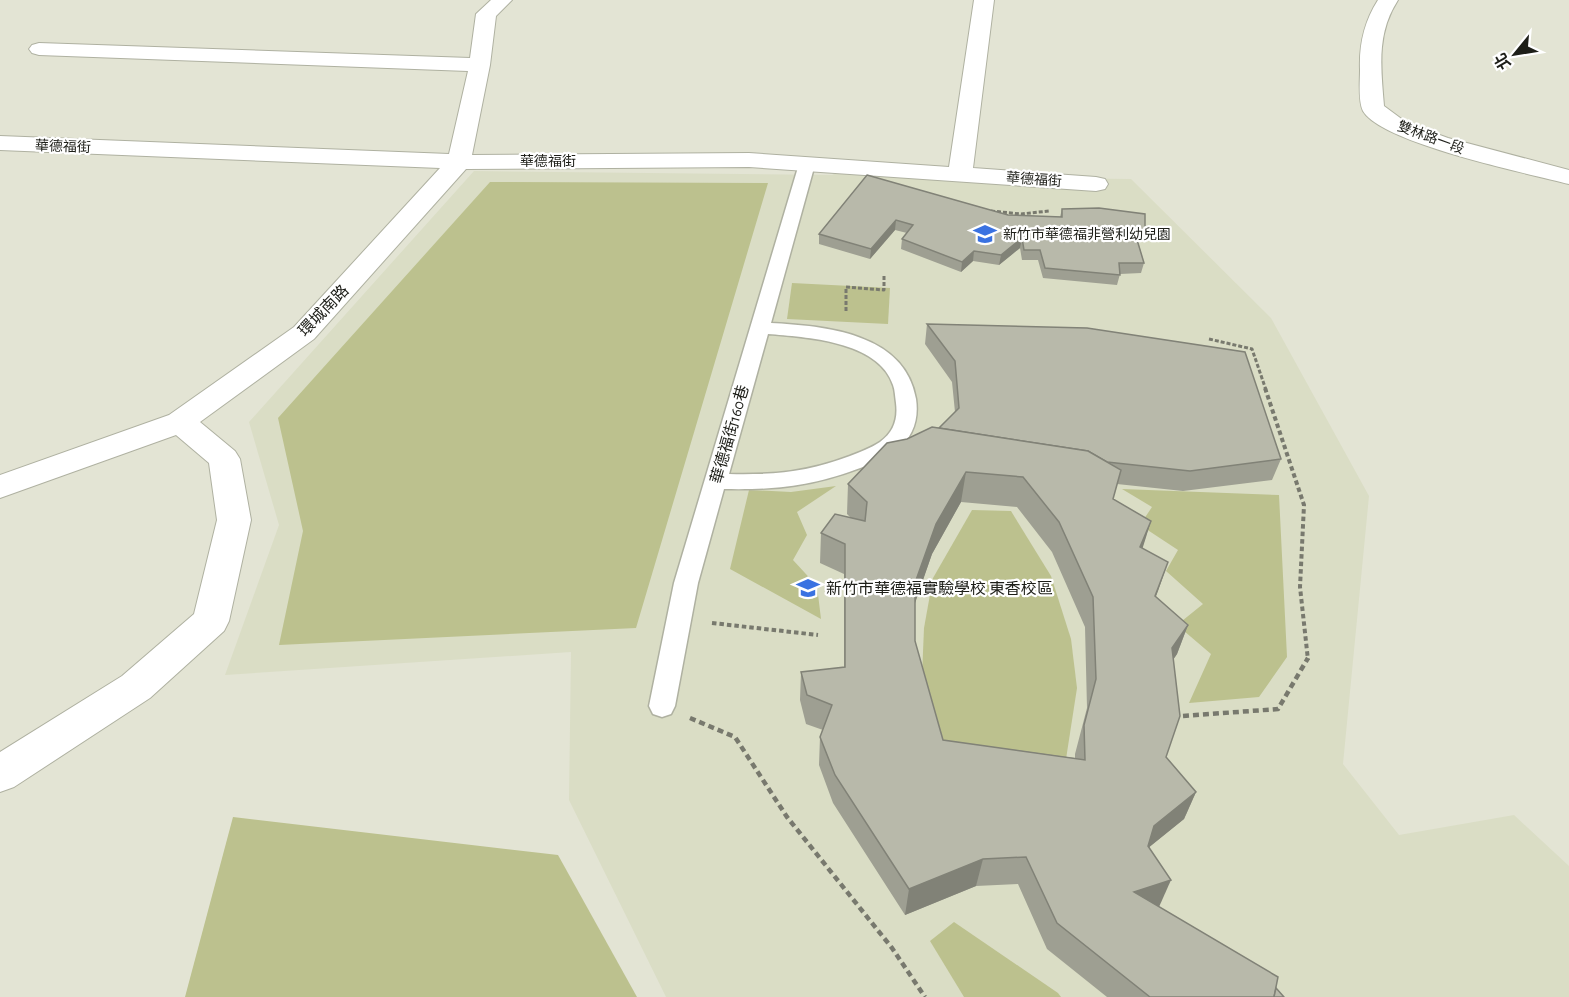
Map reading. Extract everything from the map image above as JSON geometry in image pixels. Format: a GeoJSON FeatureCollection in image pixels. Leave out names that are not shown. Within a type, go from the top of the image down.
{"type":"FeatureCollection","features":[{"type":"Feature","properties":{"kind":"street","name":"環城南路"},"geometry":{"type":"LineString","coordinates":[[0,487],[180,422],[304,333],[459,162],[480,65],[486,14],[502,0]]}},
{"type":"Feature","properties":{"kind":"street"},"geometry":{"type":"LineString","coordinates":[[960,174],[984,0]]}},
{"type":"Feature","properties":{"kind":"street","name":"雙林路一段"},"geometry":{"type":"LineString","coordinates":[[1388,0],[1379,11],[1369,47],[1373,109],[1399,128],[1440,144],[1569,177]]}},
{"type":"Feature","properties":{"kind":"street"},"geometry":{"type":"LineString","coordinates":[[39,49],[480,65]]}},
{"type":"Feature","properties":{"kind":"street","name":"華德福街"},"geometry":{"type":"LineString","coordinates":[[0,143],[459,162],[749,159],[1096,184]]}},
{"type":"Feature","properties":{"kind":"street"},"geometry":{"type":"LineString","coordinates":[[0,774],[136,687],[211,621],[234,520],[224,459],[180,422]]}},
{"type":"Feature","properties":{"kind":"lane","name":"華德福街160巷"},"geometry":{"type":"LineString","coordinates":[[662,706],[686,583],[807,164]]}},
{"type":"Feature","properties":{"kind":"lane"},"geometry":{"type":"LineString","coordinates":[[716,481],[792,480],[849,463],[887,449],[907,423],[908,396],[900,372],[882,356],[846,338],[801,330],[760,328]]}},
{"type":"Feature","properties":{"kind":"path"},"geometry":{"type":"LineString","coordinates":[[846,287],[884,290],[884,275]]}},
{"type":"Feature","properties":{"kind":"path"},"geometry":{"type":"LineString","coordinates":[[1183,716],[1278,709],[1308,661],[1300,587],[1304,505],[1252,349],[1209,339]]}},
{"type":"Feature","properties":{"kind":"path"},"geometry":{"type":"LineString","coordinates":[[679,619],[818,635]]}},
{"type":"Feature","properties":{"kind":"path"},"geometry":{"type":"LineString","coordinates":[[662,706],[735,737],[788,817],[892,948],[925,997]]}},
{"type":"Feature","properties":{"kind":"shaded area","name":"新竹市華德福實驗學校 東香校區"},"geometry":{"type":"Polygon","coordinates":[[[474,171],[832,175],[836,173],[879,176],[1131,179],[1271,318],[1369,496],[1343,764],[1399,835],[1514,815],[1569,866],[1569,997],[666,997],[569,800],[571,652],[225,675],[279,525],[249,422],[474,171]]]}},
{"type":"Feature","properties":{"kind":"green space"},"geometry":{"type":"Polygon","coordinates":[[[490,182],[768,183],[636,628],[279,645],[303,531],[278,418],[490,182]]]}},
{"type":"Feature","properties":{"kind":"green space"},"geometry":{"type":"Polygon","coordinates":[[[792,283],[890,288],[888,324],[787,319],[792,283]]]}},
{"type":"Feature","properties":{"kind":"green space"},"geometry":{"type":"Polygon","coordinates":[[[836,486],[797,512],[807,535],[793,560],[817,586],[821,619],[730,569],[749,490],[791,492],[836,486]]]}},
{"type":"Feature","properties":{"kind":"green space"},"geometry":{"type":"Polygon","coordinates":[[[1122,489],[1279,495],[1287,657],[1259,697],[1189,703],[1211,654],[1177,625],[1203,604],[1166,571],[1178,550],[1140,525],[1152,507],[1122,489]]]}},
{"type":"Feature","properties":{"kind":"green space"},"geometry":{"type":"Polygon","coordinates":[[[972,510],[1011,511],[1051,576],[1071,639],[1077,688],[1064,772],[945,755],[922,676],[924,628],[933,578],[972,510]]]}},
{"type":"Feature","properties":{"kind":"green space"},"geometry":{"type":"Polygon","coordinates":[[[233,817],[558,855],[637,997],[185,997],[233,817]]]}},
{"type":"Feature","properties":{"kind":"green space"},"geometry":{"type":"Polygon","coordinates":[[[954,922],[1061,997],[964,997],[930,941],[954,922]]]}},
{"type":"Feature","properties":{"kind":"building"},"geometry":{"type":"Polygon","coordinates":[[[867,175],[1008,215],[1062,217],[1062,209],[1099,208],[1145,214],[1145,230],[1137,228],[1135,233],[1144,263],[1119,263],[1120,275],[1045,268],[1040,250],[1024,250],[1022,238],[1001,255],[974,251],[962,262],[902,239],[913,225],[896,220],[871,249],[819,234],[867,175]]]}},
{"type":"Feature","properties":{"kind":"building"},"geometry":{"type":"Polygon","coordinates":[[[927,324],[1087,328],[1245,352],[1281,459],[1190,471],[1107,462],[1088,451],[939,428],[959,408],[955,361],[927,324]]]}},
{"type":"Feature","properties":{"kind":"building"},"geometry":{"type":"Polygon","coordinates":[[[932,427],[1088,451],[1121,470],[1113,499],[1151,521],[1140,547],[1168,562],[1155,596],[1188,625],[1172,648],[1180,716],[1166,757],[1196,792],[1154,826],[1148,846],[1171,880],[1134,892],[1278,977],[1274,997],[1150,997],[1057,923],[1026,857],[983,859],[909,889],[835,775],[820,737],[832,705],[807,695],[801,672],[845,667],[845,544],[821,533],[835,514],[865,521],[867,502],[848,484],[887,443],[907,439],[932,427]],[[966,472],[936,524],[915,583],[915,641],[943,740],[1085,760],[1084,725],[1096,679],[1093,597],[1059,522],[1023,477],[966,472]]]}},
{"type":"Feature","properties":{"kind":"building"},"geometry":{"type":"Polygon","coordinates":[[[1276,988],[1284,997],[1274,997],[1276,988]]]}},
{"type":"Feature","properties":{"kind":"place","name":"新竹市華德福非營利幼兒園"},"geometry":{"type":"Point","coordinates":[985,234]}},
{"type":"Feature","properties":{"kind":"place","name":"新竹市華德福實驗學校 東香校區"},"geometry":{"type":"Point","coordinates":[808,588]}}]}
